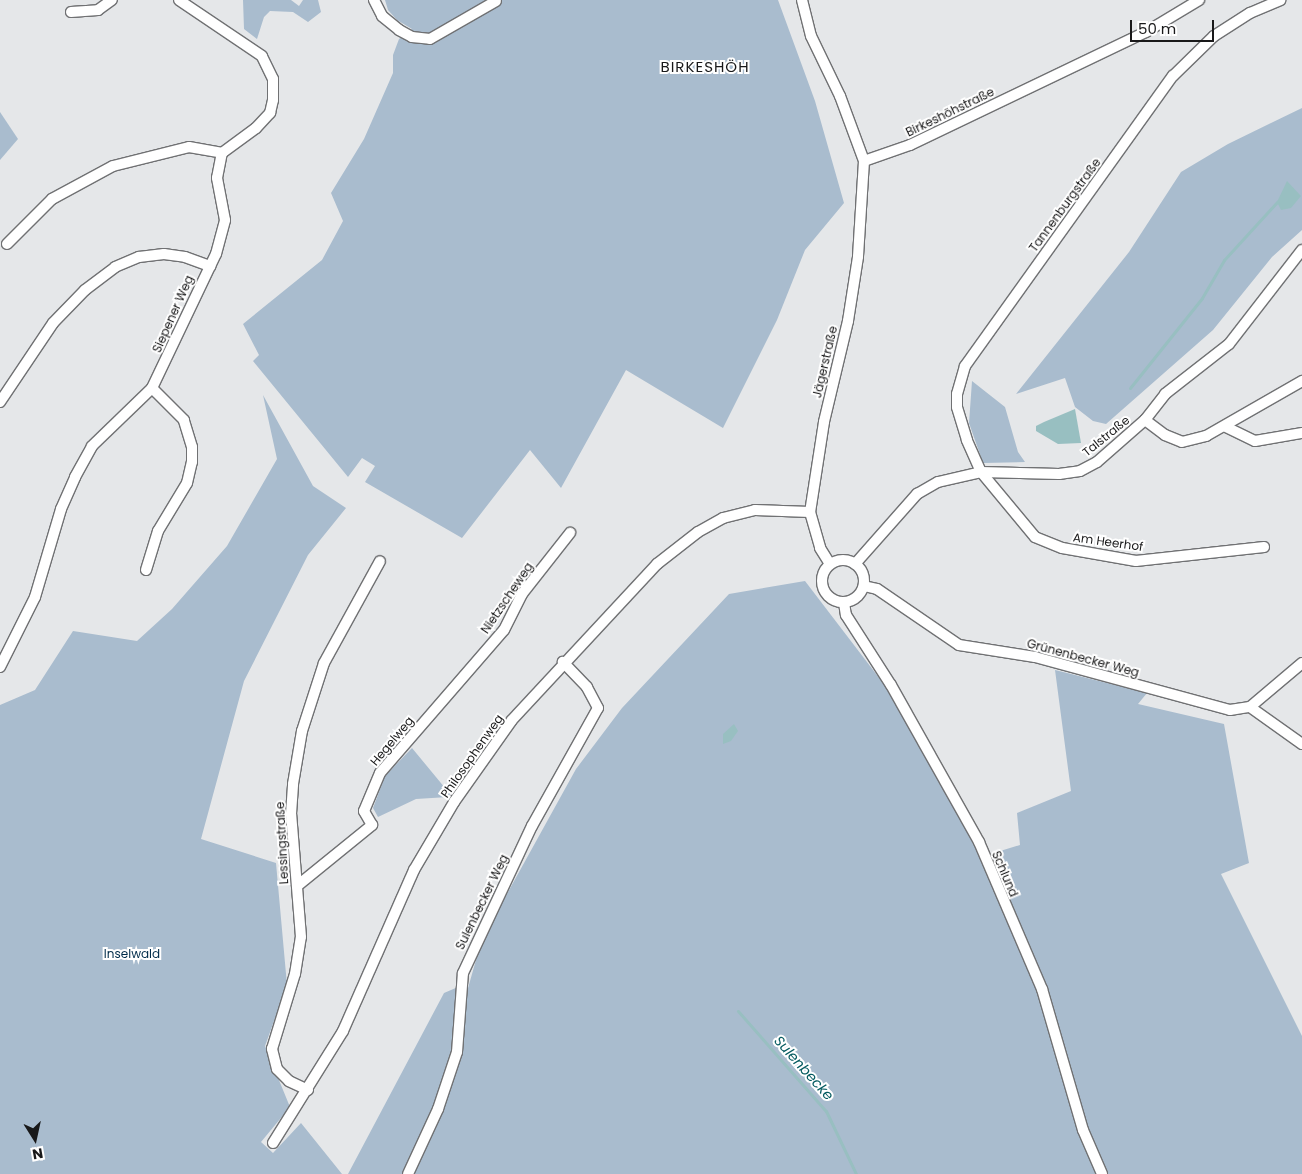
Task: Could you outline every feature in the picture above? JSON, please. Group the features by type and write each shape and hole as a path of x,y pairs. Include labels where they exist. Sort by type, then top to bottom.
{"street":[{"path":"71,12 98,10 112,0"},
{"path":"7,244 52,199 113,166 189,147 222,154 270,113 273,79 262,56 179,0"},
{"path":"374,0 382,16 399,30 412,37 430,39 496,2"},
{"path":"802,0 811,36 840,96 864,161"},
{"name":"Birkeshöhstraße","path":"864,161 910,145 1146,32 1199,0"},
{"name":"Tannenburgstraße","path":"981,472 966,440 957,407 959,380 965,366 1173,76 1214,36 1250,13 1280,0"},
{"name":"Siepener Weg","path":"0,667 35,597 61,510 92,446 152,388 223,237 225,220 217,178 222,154"},
{"name":"Jägerstraße","path":"830,564 820,548 810,512 824,422 852,294 863,208 864,161"},
{"name":"Talstraße","path":"855,564 873,540 917,494 938,482 981,472 1059,474 1080,471 1097,462 1145,420 1166,394 1229,344 1302,250"},
{"path":"0,402 53,324 85,290 115,267 140,257 164,254 185,257 210,266"},
{"path":"1145,420 1165,435 1182,442 1226,427 1260,403 1302,381"},
{"path":"146,570 158,531 187,483 192,462 192,447 184,420 152,388"},
{"path":"1226,427 1256,441 1302,433"},
{"name":"Am Heerhof","path":"981,472 1035,538 1062,548 1136,561 1264,547"},
{"name":"Philosophenweg","path":"273,1143 308,1090 343,1031 414,870 454,802 512,720 563,662 658,564 698,532 724,518 755,510 810,512"},
{"name":"Nietzscheweg","path":"442,699 504,630 522,594 570,532"},
{"path":"838,560 855,564 864,577 864,586 860,594 844,603 834,601 822,587 824,570 838,560"},
{"name":"Lessingstraße","path":"308,1090 288,1081 277,1069 272,1049 295,974 301,937 291,814 292,784 302,731 324,663 380,561"},
{"name":"Grünenbecker Weg","path":"864,586 877,589 959,645 1035,657 1230,710 1250,707"},
{"name":"Schlund","path":"844,603 846,615 891,685 978,842 1042,989 1080,1120 1102,1174"},
{"name":"Sulenbecker Weg","path":"408,1174 438,1109 457,1052 463,973 532,826 598,708 587,687 563,662"},
{"path":"1302,663 1250,707 1302,744"},
{"name":"Hegelweg","path":"297,886 372,826 364,811 380,773 442,699"}],"green space":[{"path":"243,0 291,0 299,6 303,0 318,0 321,12 308,22 293,12 270,11 264,17 257,39 244,29"},
{"path":"385,0 778,0 815,101 844,203 805,250 777,320 723,428 626,370 561,488 530,450 462,538 365,482 375,466 362,458 348,477 253,361 259,355 243,324 322,260 343,221 331,193 364,139 393,73 393,55 399,39 412,29 397,20 388,10"},
{"path":"1302,108 1302,230 1272,257 1213,330 1106,424 1093,421 1075,407 1065,378 1016,394 1129,252 1181,172 1228,144"},
{"path":"0,112 18,139 0,160"},
{"path":"972,381 1005,407 1018,452 1025,462 983,463 969,423"},
{"name":"Inselwald","path":"263,395 313,486 346,508 308,555 244,681 201,839 276,863 287,985 265,1046 290,1107 261,1142 273,1153 301,1123 342,1174 0,1174 0,705 35,690 73,631 137,641 172,609 227,546 277,459"},
{"path":"805,581 883,683 984,856 1020,845 1017,813 1071,791 1055,670 1147,693 1138,704 1224,724 1249,863 1221,874 1302,1036 1302,1174 1106,1174 1096,1155 1076,1092 1053,1006 987,863 1007,921 1038,988 1079,1131 1097,1174 348,1174 444,993 458,987 468,988 482,939 576,769 622,708 729,594"},
{"path":"412,748 450,794 448,797 416,799 378,817 373,808 385,776"}],"shaded area":[{"path":"1287,181 1301,196 1291,208 1281,210 1277,202"},
{"path":"1075,409 1081,443 1058,444 1036,431 1036,426"},
{"path":"734,724 738,731 731,741 723,744 723,734"}],"waterway":[{"path":"1130,388 1202,298 1224,260 1277,202"},
{"name":"Sulenbecke","path":"738,1011 826,1111 856,1174"}],"district":[{"name":"BIRKESHÖH","path":"705,67"}]}
